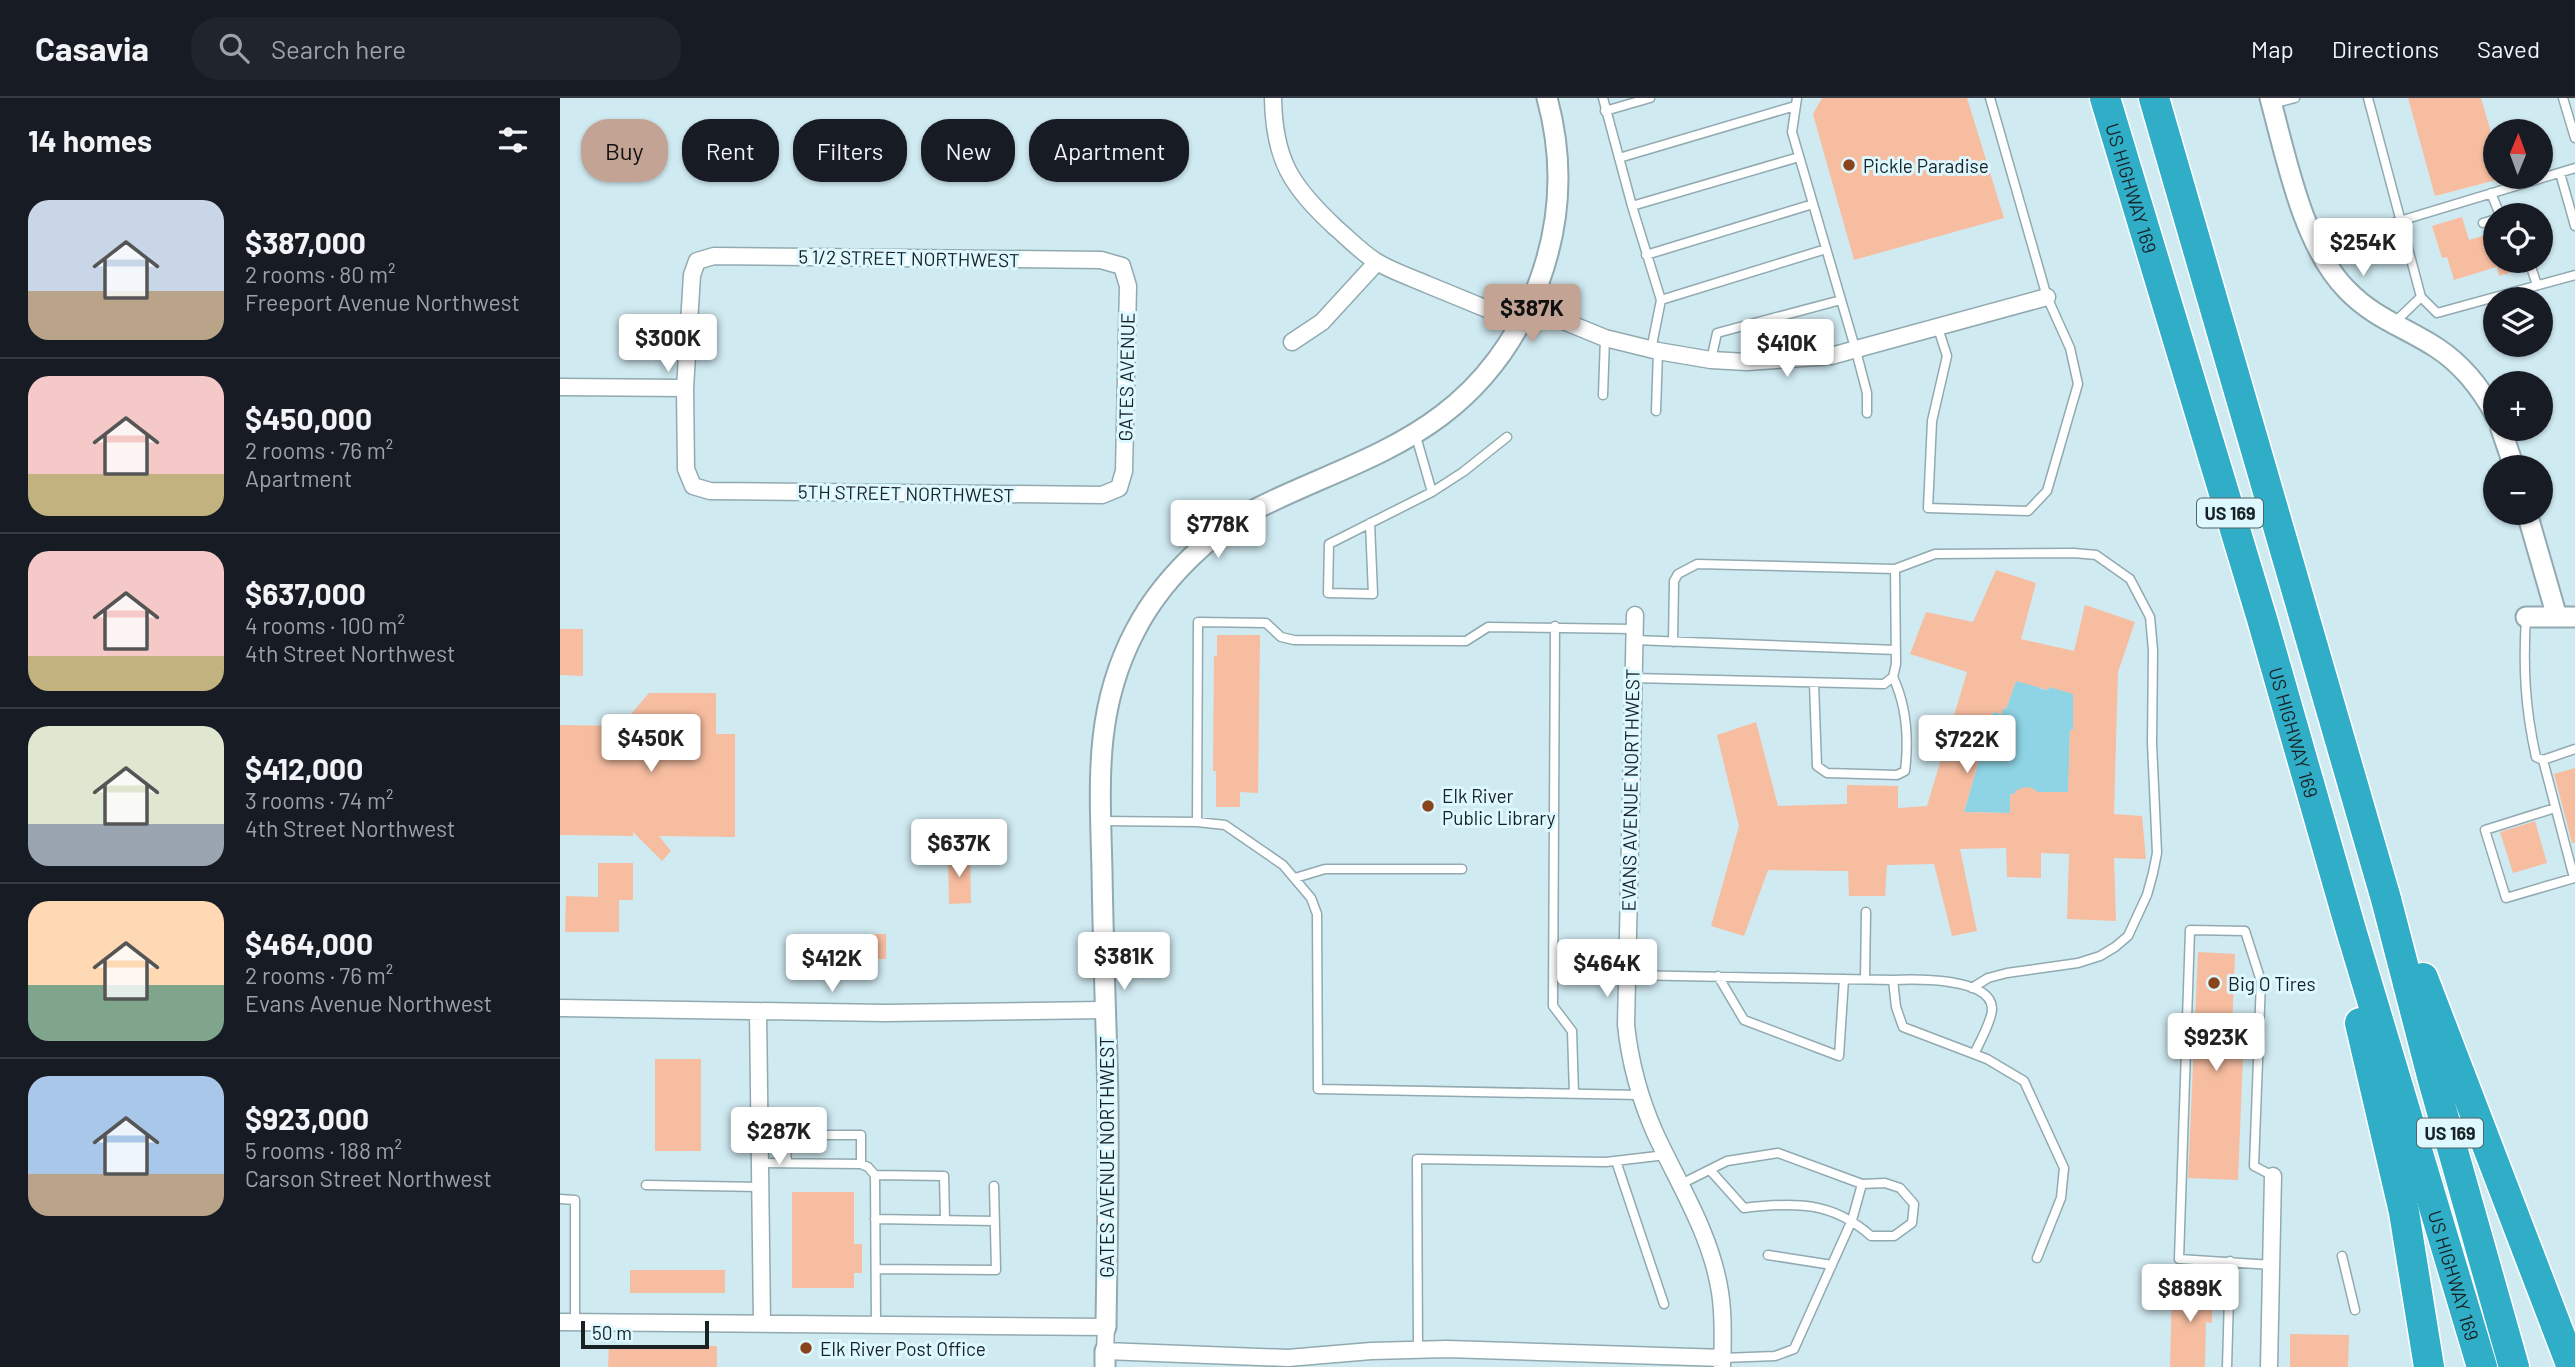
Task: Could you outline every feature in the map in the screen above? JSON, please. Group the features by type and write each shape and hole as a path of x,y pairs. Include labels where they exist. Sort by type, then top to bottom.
{"highway":[{"name":"US HIGHWAY 169","path":"2105,98 2262,619 2351,930 2482,1367"},
{"name":"US HIGHWAY 169","path":"2154,98 2386,899 2433,1080 2514,1367"},
{"path":"2386,899 2424,979 2572,1367"},
{"path":"2351,930 2349,972 2404,1212 2427,1363"}],"street":[{"path":"1273,98 1274,127 1287,172 1318,211 1377,262 1525,315 1605,338 1711,360 1793,360 1856,351 2047,297"},
{"name":"GATES AVENUE NORTHWEST","path":"1106,1327 1107,1059 1100,758 1108,702 1124,654 1147,608 1163,586 1226,525 1320,478 1388,449 1442,415 1489,371 1508,346 1525,315 1549,256 1557,209 1558,152 1547,98"},
{"path":"2271,101 2305,217 2329,270 2346,290 2367,308 2456,362 2483,396"},
{"name":"5 1/2 STREET NORTHWEST","path":"685,387 692,275 697,261 714,256 1101,260 1122,266"},
{"path":"1292,342 1322,323 1377,262"},
{"name":"GATES AVENUE","path":"1119,488 1124,471 1128,299 1128,286 1122,266"},
{"path":"560,387 685,387"},
{"name":"5TH STREET NORTHWEST","path":"685,387 686,469 693,486 710,491 1102,495 1119,488"},
{"path":"2526,617 2566,617 2532,525"},
{"name":"EVANS AVENUE NORTHWEST","path":"1634,628 1627,1039 1635,1080 1666,1155 1696,1214 1714,1266 1721,1293 1723,1362"},
{"path":"560,1008 758,1012 1104,1010"},
{"path":"758,1012 762,1323"},
{"path":"2269,1367 2273,1176"},
{"path":"568,1322 1106,1327 1105,1359 1288,1358 1418,1350 1723,1362"}],"lane":[{"path":"1602,98 1661,300 1654,350 1656,411"},
{"path":"1605,111 1650,98"},
{"path":"1938,328 1947,356 1932,421 1928,508 2028,511 2047,491 2078,384 2070,348 2047,297 1990,98"},
{"path":"2271,101 2295,98"},
{"path":"2368,98 2421,297 2437,313 2575,275"},
{"path":"2563,98 2575,138"},
{"path":"1619,158 1796,102 1792,132 1856,351 1867,393 1867,413"},
{"path":"1632,206 1799,157"},
{"path":"2317,246 2575,168"},
{"path":"2560,173 2575,226"},
{"path":"2491,193 2495,203"},
{"path":"1646,255 1813,204"},
{"path":"1661,300 1826,249"},
{"path":"2533,273 2537,285"},
{"path":"2392,325 2421,297"},
{"path":"1711,360 1717,333 1841,300"},
{"path":"1603,395 1605,338"},
{"path":"1415,433 1432,492"},
{"path":"1370,523 1373,594 1328,593 1329,544 1370,523 1432,492 1463,472 1507,437"},
{"path":"1673,642 1674,581 1678,574 1697,564 1895,569 1935,554 2074,553 2096,555 2130,579 2150,617 2157,853 2147,895 2128,936 2100,956 2078,963 2007,973 1988,978 1972,988"},
{"path":"1814,683 1817,766 1827,772 1897,775 1905,771 1908,744 1902,697 1893,677 1896,664 1895,569"},
{"path":"2526,617 2523,666 2525,697 2536,757 2543,760 2575,749"},
{"path":"1197,822 1198,622 1266,623 1281,637 1307,640 1466,641 1488,627 1555,626 1634,628 1673,642 1896,650"},
{"path":"1555,626 1553,1006 1572,1031 1574,1094"},
{"path":"1633,678 1884,684 1893,677"},
{"path":"2543,760 2574,878 2506,898 2485,830 2555,808"},
{"path":"1101,821 1225,825 1283,865 1295,878 1311,898 1317,914 1318,1089 1641,1095"},
{"path":"1295,878 1325,869 1462,869"},
{"path":"1865,979 1866,912"},
{"path":"2272,1265 2179,1259 2190,930 2245,931 2261,981 2254,1166 2273,1176"},
{"path":"1626,975 1925,979 1962,984 1981,992 1990,1000 1993,1010 1974,1054"},
{"path":"1718,976 1744,1020 1839,1056 1844,979"},
{"path":"1892,980 1896,1007 1903,1027 1987,1059 2024,1081 2064,1168 2062,1198 2037,1258"},
{"path":"787,1163 785,1135 861,1135 861,1164"},
{"path":"1681,1184 1727,1161 1778,1153 1862,1184 1885,1183 1900,1188 1914,1204 1912,1223 1894,1236 1871,1236 1852,1220 1820,1208 1783,1203 1744,1208 1710,1170"},
{"path":"1418,1350 1417,1159 1616,1161 1666,1155"},
{"path":"1616,1161 1664,1304"},
{"path":"761,1163 861,1164 875,1175 876,1324"},
{"path":"875,1175 944,1176 945,1220"},
{"path":"1723,1362 1775,1356 1794,1349 1852,1220 1862,1184"},
{"path":"646,1185 761,1187"},
{"path":"876,1269 996,1270 994,1186"},
{"path":"560,1199 575,1200 568,1322"},
{"path":"875,1219 995,1221"},
{"path":"1768,1255 1832,1265"},
{"path":"2342,1256 2355,1310"},
{"path":"2227,1367 2230,1261"}],"shaded area":[{"path":"2016,681 2047,690 2049,687 2077,694 2076,730 2070,730 2068,806 2044,792 2041,795 2031,789 2025,789 2010,794 2010,813 1964,812 1993,712 2001,714 2003,708 2006,709"}],"building":[{"path":"1822,98 1967,98 2004,218 1854,260 1813,114"},
{"path":"2408,98 2481,98 2487,119 2483,119 2483,183 2435,196"},
{"path":"2462,217 2469,240 2483,236 2483,271 2454,280 2447,257 2442,258 2432,226"},
{"path":"1996,570 2036,583 2021,639 2074,651 2085,605 2135,622 2118,672 2114,814 2142,816 2146,859 2114,858 2116,921 2067,919 2069,854 2041,853 2041,878 2007,877 2006,848 1960,849 1977,931 1952,936 1934,864 1887,865 1885,896 1849,896 1848,871 1768,870 1744,936 1711,926 1739,826 1717,735 1756,722 1778,806 1847,804 1847,785 1898,786 1898,808 1927,806 1967,672 1910,654 1926,612 1973,622","holes":["2016,681 2048,690 2049,687 2073,694 2068,792 2038,792 2030,787 2022,788 2015,791 2015,794 2010,794 2010,813 1964,812 1993,712 2002,714 2003,708 2006,709"]},
{"path":"560,629 583,629 583,676 560,675"},
{"path":"1217,635 1260,635 1258,793 1240,792 1240,807 1216,807 1216,771 1213,771 1214,656 1217,656"},
{"path":"649,693 716,693 716,734 735,734 735,837 659,836 671,851 662,861 633,832 633,836 560,835 560,725 621,726"},
{"path":"2575,768 2575,843 2572,843 2554,774"},
{"path":"2535,821 2547,863 2513,873 2500,832"},
{"path":"948,855 970,855 971,903 949,904"},
{"path":"598,863 633,863 633,900 619,900 619,932 565,932 566,896 598,897"},
{"path":"838,934 886,934 886,959 838,959"},
{"path":"2198,952 2235,954 2232,1031 2244,1032 2238,1180 2188,1178"},
{"path":"655,1059 701,1059 701,1151 655,1151"},
{"path":"792,1192 854,1192 854,1244 862,1244 862,1273 854,1273 854,1288 792,1288"},
{"path":"630,1270 725,1270 725,1293 630,1293"},
{"path":"2172,1283 2212,1284 2212,1323 2206,1322 2205,1367 2170,1367"},
{"path":"2290,1334 2349,1335 2348,1367 2290,1367"},
{"path":"609,1345 717,1346 717,1367 608,1367"}],"place":[{"name":"Pickle Paradise","path":"1849,165"},
{"name":"Elk River Public Library","path":"1428,806"},
{"name":"Big O Tires","path":"2214,983"},
{"name":"Elk River Post Office","path":"806,1348"}]}
